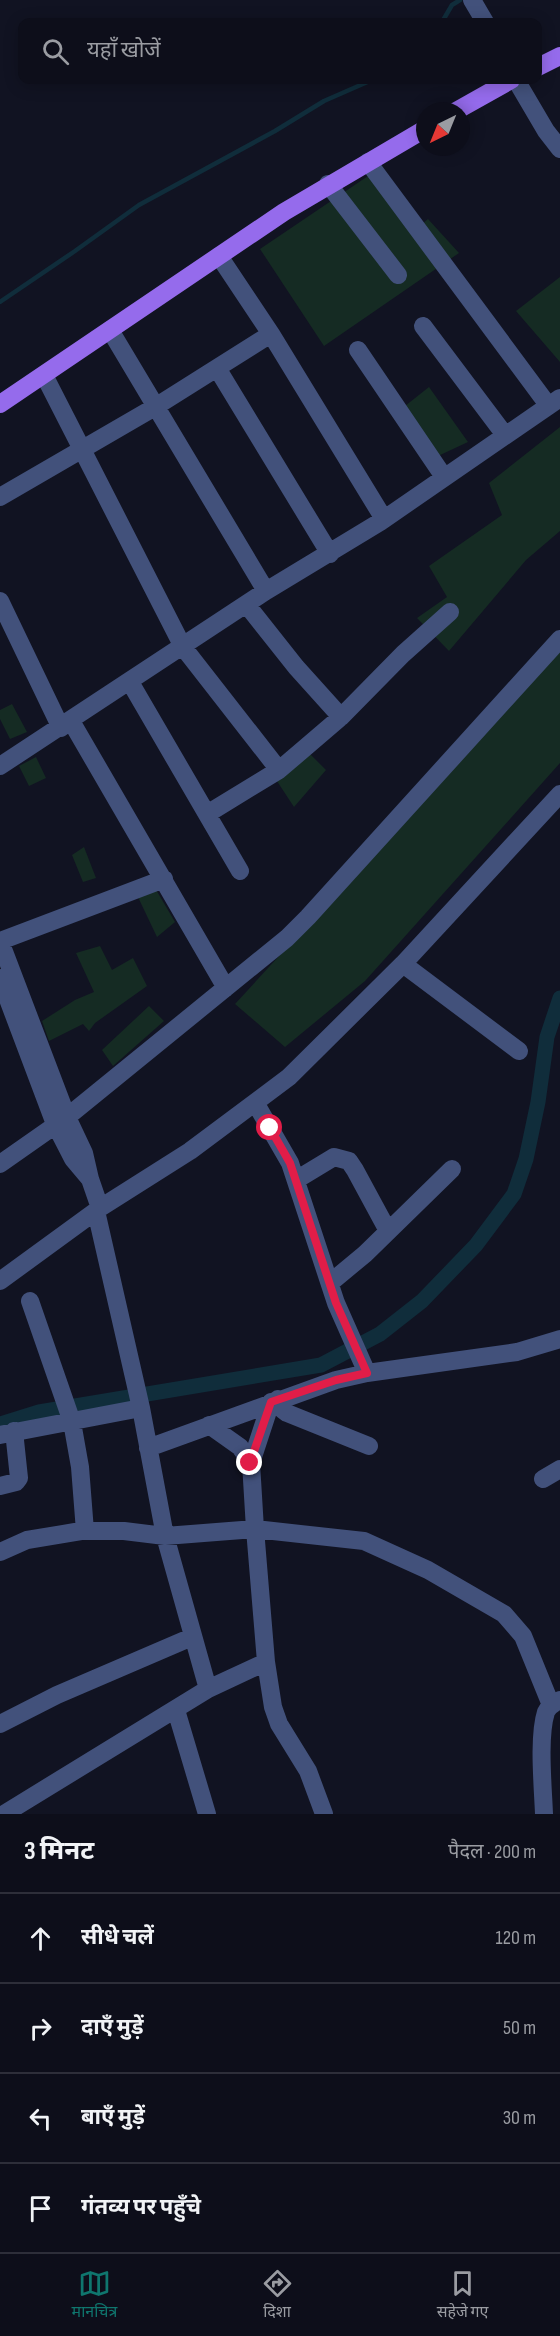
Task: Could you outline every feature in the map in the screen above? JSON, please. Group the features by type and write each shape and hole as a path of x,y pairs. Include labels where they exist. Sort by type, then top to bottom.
{"main road":[{"path":"542,65 560,56"},
{"path":"470,103 504,84"},
{"path":"0,404 328,184 416,134"}],"street":[{"path":"472,0 483,18"},
{"path":"518,84 546,131 560,149"},
{"path":"0,766 266,591 384,519 554,402 368,162"},
{"path":"328,184 398,275"},
{"path":"219,256 271,334 384,519"},
{"path":"423,326 506,435"},
{"path":"110,330 266,591"},
{"path":"0,497 155,407 271,334"},
{"path":"358,350 444,477"},
{"path":"217,368 330,554"},
{"path":"44,375 183,647 279,770"},
{"path":"0,601 66,724 164,879 226,988"},
{"path":"246,604 296,667 341,717"},
{"path":"207,814 279,770 341,717 403,654 450,612"},
{"path":"0,1164 61,1120 287,938 560,639"},
{"path":"130,682 240,870"},
{"path":"0,1281 98,1210 165,1168 256,1104 312,1055 403,964 560,794"},
{"path":"164,879 0,941 73,1159 90,1179 141,1408 165,1536 208,1689"},
{"path":"403,964 519,1051"},
{"path":"0,978 61,1120"},
{"path":"256,1104 290,1163 330,1283 360,1357"},
{"path":"296,1180 334,1157 349,1161 388,1231"},
{"path":"330,1283 452,1169"},
{"path":"30,1300 72,1422 80,1467 85,1531"},
{"path":"148,1448 336,1380 360,1357 517,1352 560,1339"},
{"path":"275,1401 287,1413 369,1446"},
{"path":"275,1401 250,1463 266,1662 273,1707 279,1724 308,1771 324,1814"},
{"path":"0,1486 16,1482 19,1478 7,1433 141,1408"},
{"path":"208,1425 240,1447 250,1463"},
{"path":"543,1479 560,1469"},
{"path":"0,1552 27,1540 85,1531 124,1531 165,1536 255,1529 364,1541 428,1570 504,1614 523,1636 555,1702 545,1720 542,1757 543,1814"},
{"path":"0,1724 57,1695 192,1637"},
{"path":"4,1814 208,1689 266,1662"},
{"path":"176,1710 207,1814"}],"green space":[{"path":"371,174 415,230 428,219 459,253 324,346 260,249"},
{"path":"560,277 560,362 516,311"},
{"path":"429,387 468,442 438,456 405,406"},
{"path":"560,427 560,531 526,560 449,651 417,618 447,597 429,566 502,515 489,483"},
{"path":"560,651 560,763 365,981 285,1047 235,1004"},
{"path":"12,704 27,732 10,739 0,719 0,710"},
{"path":"301,745 326,770 294,807 271,772"},
{"path":"36,757 46,778 29,786 19,766"},
{"path":"84,847 96,878 83,882 72,855"},
{"path":"155,888 175,922 157,937 137,895"},
{"path":"100,946 112,970 133,958 147,986 95,1023 89,1031 83,1024 49,1041 42,1021 75,1000 94,992 76,953"},
{"path":"149,1006 164,1021 113,1066 102,1050"}],"waterway":[{"path":"444,18 452,5 460,0"},
{"path":"0,302 139,205 275,131 324,101 363,84"},
{"path":"0,1424 39,1412 321,1365 380,1334 422,1301 476,1245 514,1194 526,1159 538,1102 547,1037 560,998"}],"route":[{"path":"250,1463 271,1402 336,1380 367,1373 336,1303 290,1163 270,1128"}]}
